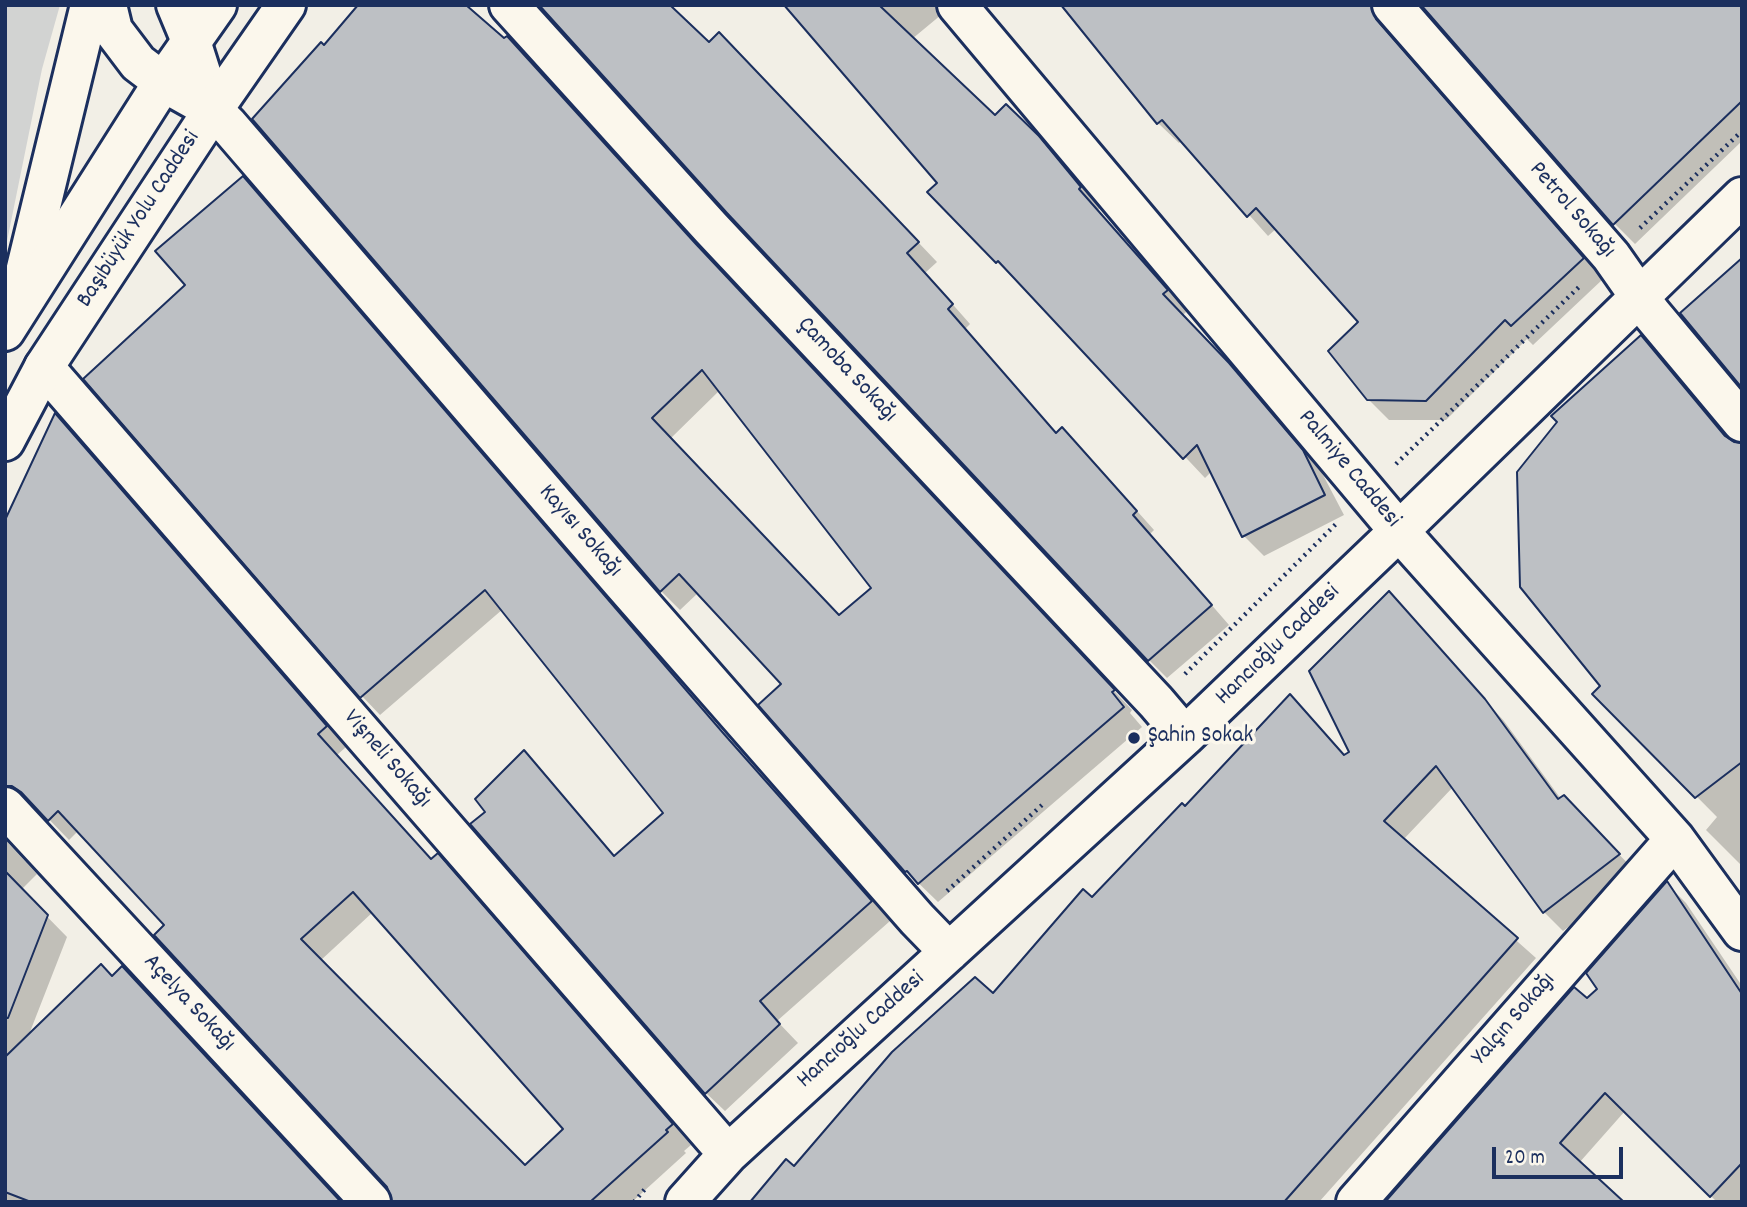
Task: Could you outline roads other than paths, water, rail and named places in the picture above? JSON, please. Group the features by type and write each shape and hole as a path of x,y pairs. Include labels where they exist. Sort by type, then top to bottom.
{"street":[{"path":"10,322 90,5"},
{"path":"107,5 113,30 138,63 163,82 213,110"},
{"path":"176,5 191,41 213,110"},
{"path":"10,322 163,82 217,5"},
{"name":"Başıbüyük Yolu Caddesi","path":"5,442 44,367 213,110 286,5"},
{"name":"Çamoba Sokağı","path":"509,5 711,228 1185,736"},
{"name":"Palmiye Caddesi","path":"957,5 1399,531 1675,839 1742,931"},
{"name":"Petrol Sokağı","path":"1392,5 1611,256 1639,295 1742,422"},
{"name":"Kayısı Sokağı","path":"213,110 917,919 949,951"},
{"name":"Hancıoğlu Caddesi","path":"685,1202 728,1154 1185,736 1742,197"},
{"name":"Vişneli Sokağı","path":"44,367 728,1154"},
{"name":"Açelya Sokağı","path":"5,807 371,1202"},
{"name":"Yalçın Sokağı","path":"1356,1202 1675,839"}],"place":[{"name":"Şahin Sokak","path":"1134,738"}]}
